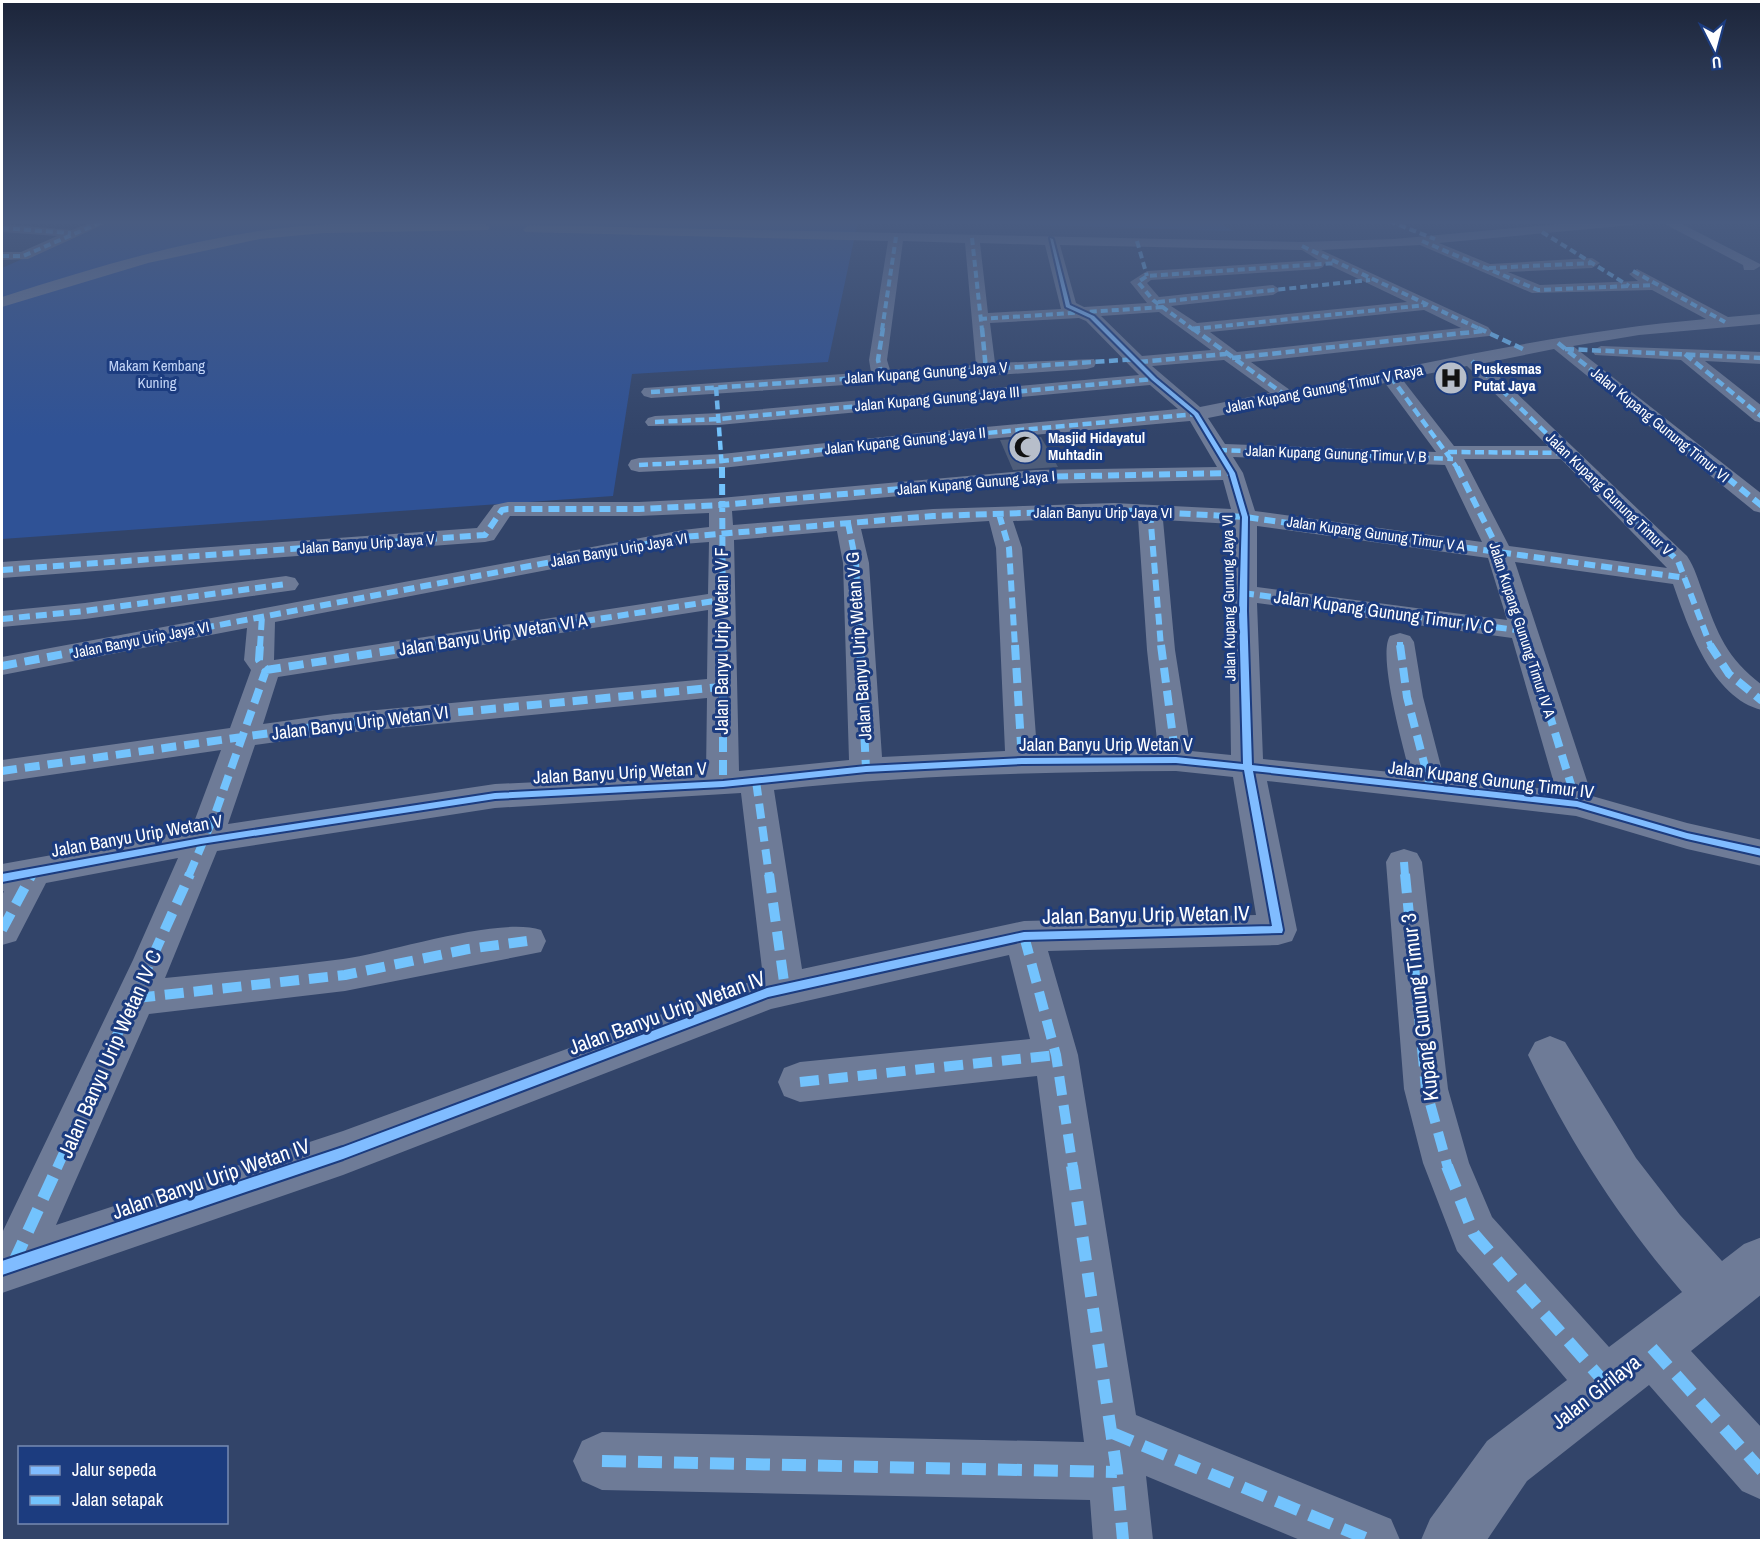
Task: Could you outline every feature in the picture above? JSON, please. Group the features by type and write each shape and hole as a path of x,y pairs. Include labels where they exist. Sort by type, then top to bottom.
{"street":[{"path":"2,302 32,293"},
{"path":"882,376 878,360 888,293"},
{"path":"977,293 986,370"},
{"name":"Jalan Kupang Gunung Jaya VI","path":"1065,293 1068,306 1084,312 1138,361 1154,379 1196,414 1232,473 1245,517 1247,765"},
{"path":"1148,293 1229,356 1285,395"},
{"path":"980,319 1084,312 1258,293"},
{"path":"1400,293 1526,350"},
{"path":"1671,293 1761,339"},
{"path":"1193,329 1426,305"},
{"name":"Jalan Kupang Gunung Timur V Raya","path":"1196,414 1285,395 1526,350 1562,346 1639,330 1761,319"},
{"name":"Jalan Kupang Gunung Jaya V","path":"651,392 1229,356 1482,332"},
{"path":"1562,346 1761,358"},
{"name":"Jalan Kupang Gunung Timur VI","path":"1562,346 1761,506"},
{"path":"1684,354 1761,417"},
{"name":"Jalan Kupang Gunung Timur V","path":"1472,361 1678,561 1706,639 1729,674 1761,701"},
{"name":"Jalan Kupang Gunung Timur IV A","path":"1390,376 1451,455 1499,550 1577,804"},
{"name":"Jalan Kupang Gunung Jaya III","path":"655,422 719,419 1154,379"},
{"name":"Jalan Banyu Urip Wetan V F","path":"716,387 722,461 720,505 723,534 721,687 739,782 785,989"},
{"name":"Jalan Kupang Gunung Jaya II","path":"639,465 722,461 921,439 1196,414"},
{"name":"Jalan Kupang Gunung Timur V B","path":"1218,450 1451,455 1567,453"},
{"name":"Jalan Kupang Gunung Jaya I","path":"720,505 1035,477 1232,473"},
{"name":"Jalan Banyu Urip Jaya V","path":"2,570 485,535 502,510 508,509 639,509 720,505"},
{"name":"Jalan Banyu Urip Jaya VI","path":"2,666 683,537 848,523 999,514 1114,510 1245,517"},
{"path":"1150,512 1161,650 1176,760"},
{"path":"999,514 1009,548 1022,761"},
{"name":"Jalan Kupang Gunung Timur V A","path":"1245,517 1499,550 1686,578"},
{"name":"Jalan Banyu Urip Wetan V G","path":"848,523 856,563 866,769"},
{"name":"Jalan Banyu Urip Jaya VI","path":"2,619 85,611 286,584"},
{"name":"Jalan Kupang Gunung Timur IV C","path":"1244,593 1524,631"},
{"name":"Jalan Banyu Urip Wetan VI A","path":"266,670 721,600"},
{"path":"262,616 259,660 266,670"},
{"path":"1400,642 1402,672 1414,730 1430,786"},
{"name":"Jalan Banyu Urip Wetan IV C","path":"7,1266 136,998 201,841 215,814 266,670"},
{"name":"Jalan Banyu Urip Wetan VI","path":"2,771 334,724 721,687"},
{"name":"Jalan Banyu Urip Wetan V","path":"18,875 201,841 495,796 739,782 866,769 1022,761 1176,760 1247,765"},
{"name":"Jalan Kupang Gunung Timur IV","path":"1247,765 1353,780 1430,786 1577,804 1687,836 1761,853"},
{"name":"Jalan Banyu Urip Wetan IV","path":"7,1266 343,1153 785,989 1024,936 1278,930 1247,765"},
{"name":"Kupang Gunung Timur 3","path":"1404,862 1426,1089 1446,1163 1474,1234 1606,1384"},
{"path":"2,930 18,875"},
{"path":"1024,936 1056,1055 1113,1452 1123,1540"},
{"path":"136,998 345,975 468,949 527,941"},
{"path":"800,1082 1056,1055"},
{"path":"1550,1055 1618,1174 1662,1232 1719,1296"},
{"name":"Jalan Girilaya","path":"1451,1540 1507,1461 1761,1262"},
{"path":"1652,1348 1761,1471"},
{"path":"602,1461 1113,1452 1370,1540"}],"green space":[{"name":"Makam Kembang Kuning","path":"2,293 843,293 828,362 632,374 613,496 2,539"}],"building":[{"name":"Masjid Hidayatul Muhtadin","path":"1041,437 1058,467 1013,470 1000,440"}],"marked path":[{"path":"882,376 878,360 888,293"},
{"path":"978,293 986,370"},
{"path":"1147,293 1153,300 1285,395"},
{"path":"1158,302 1245,293"},
{"path":"1403,293 1523,349"},
{"path":"1669,293 1725,322"},
{"path":"1193,329 1426,305"},
{"path":"980,319 1163,307"},
{"path":"1232,358 1482,331"},
{"path":"1558,343 1762,506"},
{"path":"1565,349 1762,358"},
{"path":"1139,362 1226,354"},
{"path":"1685,354 1762,417"},
{"path":"651,392 1137,359"},
{"path":"1472,361 1678,561 1706,639 1729,674 1762,701"},
{"path":"1390,376 1453,459 1499,551 1577,804"},
{"path":"655,422 719,419 1154,379"},
{"path":"716,387 722,461 720,505 723,534 723,784"},
{"path":"639,465 722,461 921,439 1196,414"},
{"path":"1218,450 1453,459"},
{"path":"1448,452 1567,453"},
{"path":"2,570 485,535 502,510 508,509 639,509 720,505 1035,477 1232,473"},
{"path":"2,666 683,537 933,516 1114,510 1245,517 1686,578"},
{"path":"1150,512 1161,650 1176,760"},
{"path":"999,514 1009,548 1022,761"},
{"path":"848,523 856,563 866,769"},
{"path":"2,619 85,611 286,584"},
{"path":"1243,593 1524,631"},
{"path":"266,670 721,600"},
{"path":"13,1264 153,960 215,814 266,670 259,660 262,616"},
{"path":"1400,642 1407,697 1430,786"},
{"path":"2,771 334,724 721,687"},
{"path":"756,781 785,989"},
{"path":"1404,862 1426,1089 1446,1163 1474,1234 1606,1384"},
{"path":"2,930 34,871"},
{"path":"1024,936 1056,1055 1117,1472 1123,1540"},
{"path":"136,998 345,975 468,949 527,941"},
{"path":"800,1082 1056,1055"},
{"path":"1652,1348 1762,1471"},
{"path":"1110,1432 1370,1540"},
{"path":"602,1461 1117,1472"}],"cycle path":[{"path":"2,1268 343,1153 767,993 1024,936 1278,930 1247,765 1243,611 1245,517 1232,473 1196,414 1154,379 1092,317 1068,306 1065,293"},
{"path":"2,878 201,841 495,796 723,784 866,769 1022,761 1176,760 1577,804 1687,836 1762,853"}],"place":[{"name":"Puskesmas Putat Jaya","path":"1451,378"},
{"name":"Masjid Hidayatul Muhtadin","path":"1025,447"}]}
